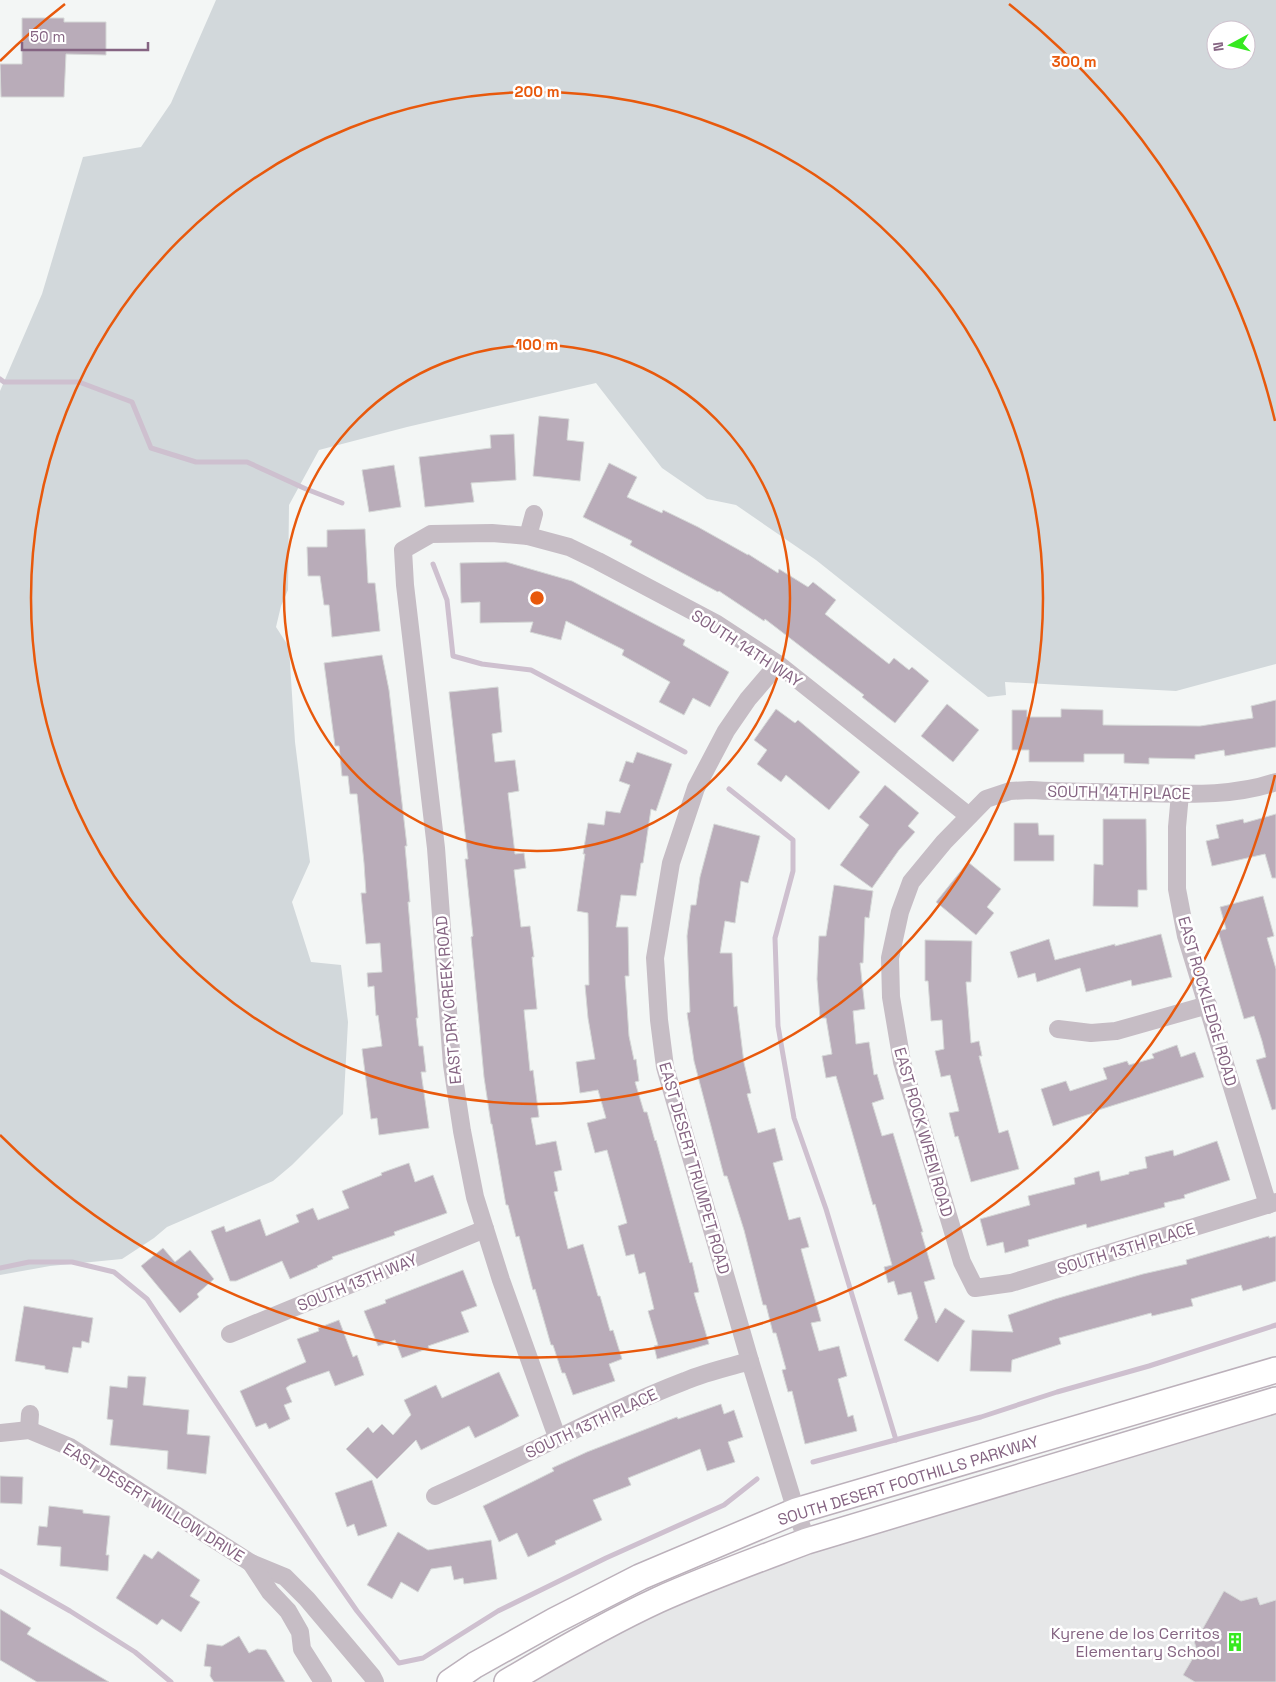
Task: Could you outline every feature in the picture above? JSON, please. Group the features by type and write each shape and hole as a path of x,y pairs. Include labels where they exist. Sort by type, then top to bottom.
{"street":[{"path":"528,536 534,514"},
{"name":"SOUTH 14TH WAY","path":"402,550 431,534 492,533 528,536 569,547 717,624 778,664 969,816"},
{"name":"EAST DRY CREEK ROAD","path":"402,550 436,848 452,1065 462,1131 475,1197 557,1437"},
{"name":"EAST DESERT TRUMPET ROAD","path":"778,664 748,699 726,731 696,788 671,863 655,958 659,1020 665,1067 750,1360 796,1512 807,1541"},
{"name":"SOUTH 14TH PLACE","path":"969,816 986,799 1010,791 1222,793 1258,788 1276,782"},
{"name":"EAST ROCKLEDGE ROAD","path":"1180,794 1176,827 1176,889 1186,936 1272,1204"},
{"name":"EAST ROCK WREN ROAD","path":"969,816 944,842 911,882 900,912 890,958 891,998 902,1062 962,1262 976,1288"},
{"path":"1058,1029 1091,1033 1116,1031 1208,1005"},
{"name":"SOUTH 13TH PLACE","path":"976,1288 1011,1283 1272,1204"},
{"name":"SOUTH 13TH WAY","path":"230,1334 485,1229"},
{"name":"SOUTH 13TH PLACE","path":"435,1496 479,1477 608,1413 686,1380 750,1360"},
{"name":"SOUTH DESERT FOOTHILLS PARKWAY","path":"450,1682 476,1665 554,1621 640,1577 796,1512 1276,1370"},
{"name":"SOUTH DESERT FOOTHILLS PARKWAY","path":"506,1682 570,1645 656,1601 739,1566 807,1541 1276,1400"},
{"path":"1163,1403 1171,1432"},
{"name":"EAST DESERT WILLOW DRIVE","path":"0,1433 29,1422 251,1563 285,1577 307,1599 375,1682"},
{"name":"EAST DESERT WILLOW DRIVE","path":"251,1563 270,1592 288,1611 300,1632 302,1650 323,1682"}],"shaded area":[{"path":"216,0 1276,0 1276,664 1176,691 1005,682 1006,695 988,697 816,560 736,505 707,499 662,468 596,383 407,427 319,450 289,505 288,590 281,606 276,627 289,647 295,742 310,862 292,902 311,962 341,965 348,1022 343,1114 292,1165 273,1181 167,1227 122,1259 50,1266 0,1275 0,391 42,294 83,157 141,147 171,103"},
{"path":"1276,1408 1276,1682 530,1682 666,1610 737,1578 829,1542"}],"building":[{"path":"22,18 64,18 64,22 106,22 106,55 66,54 64,97 1,97 0,64 22,64"},
{"path":"539,416 569,419 567,440 584,442 580,481 533,476"},
{"path":"514,434 516,480 471,483 474,502 425,507 419,457 491,448 490,435"},
{"path":"609,463 637,477 627,497 662,513 663,510 698,527 748,554 778,573 779,569 808,587 813,582 836,600 825,614 889,664 894,658 909,670 912,667 929,681 895,723 862,697 864,695 765,619 764,621 719,591 630,545 632,541 583,517"},
{"path":"394,465 401,507 369,512 362,470"},
{"path":"365,529 368,583 375,583 380,631 332,637 329,605 324,605 320,576 308,576 307,547 327,547 327,530"},
{"path":"506,562 572,581 685,640 683,645 729,672 710,707 693,698 684,715 659,702 670,682 622,655 624,650 566,621 561,640 530,632 533,622 480,623 480,602 461,603 460,563"},
{"path":"382,655 389,690 407,846 405,846 410,902 408,902 418,1018 416,1018 419,1046 423,1046 426,1072 421,1072 429,1128 379,1135 377,1118 371,1119 362,1049 382,1046 378,1015 376,1016 374,986 368,987 367,973 382,972 380,943 366,944 361,893 366,893 357,794 350,794 348,776 342,776 339,746 335,746 324,663"},
{"path":"498,687 502,732 492,734 495,762 515,760 519,791 508,793 515,854 524,853 526,868 514,870 521,927 530,926 534,957 532,957 537,1009 524,1010 530,1071 533,1070 539,1117 531,1118 536,1145 556,1141 562,1170 554,1172 558,1191 554,1192 568,1249 583,1244 598,1296 600,1296 610,1331 613,1330 622,1359 609,1364 615,1381 573,1395 565,1373 562,1373 553,1345 551,1345 535,1289 533,1290 519,1236 516,1237 508,1205 506,1205 484,1077 465,859 468,859 449,692"},
{"path":"1276,700 1276,747 1225,756 1224,750 1195,755 1195,759 1149,758 1149,764 1124,763 1124,754 1084,754 1084,762 1029,762 1029,750 1012,750 1012,710 1027,710 1027,717 1061,717 1061,709 1103,710 1103,725 1200,726 1253,718 1251,706"},
{"path":"947,704 979,730 953,762 921,736"},
{"path":"776,709 795,723 798,720 860,772 829,810 786,775 781,782 757,764 767,750 754,740"},
{"path":"637,752 672,764 656,811 651,809 636,896 621,895 616,927 628,927 629,976 625,976 629,1036 634,1060 636,1059 639,1081 635,1082 644,1112 647,1112 656,1140 690,1263 692,1262 699,1292 694,1293 709,1344 657,1359 654,1346 658,1345 648,1311 654,1309 645,1272 639,1274 634,1254 626,1256 618,1226 627,1223 607,1150 595,1153 587,1123 606,1118 598,1090 580,1093 576,1062 595,1059 585,985 589,985 588,913 577,911 588,823 604,825 606,811 620,813 630,785 619,781 626,761 633,763"},
{"path":"885,785 919,813 908,826 915,832 899,850 872,888 840,865 869,825 859,817"},
{"path":"1276,814 1276,878 1272,878 1265,854 1212,866 1206,841 1219,838 1216,825 1243,819 1244,823"},
{"path":"1103,819 1146,819 1147,890 1138,890 1138,907 1093,906 1094,864 1103,865"},
{"path":"1014,823 1038,823 1039,835 1054,835 1054,861 1014,861"},
{"path":"714,824 760,836 748,883 741,881 735,923 725,921 720,953 732,953 734,1007 737,1006 744,1063 751,1093 747,1094 758,1133 775,1128 783,1160 773,1163 789,1220 800,1217 809,1247 801,1249 821,1321 811,1323 819,1351 839,1346 847,1376 838,1379 848,1417 853,1415 857,1431 805,1444 792,1391 788,1392 782,1370 786,1369 776,1333 773,1333 766,1305 763,1305 744,1230 727,1176 724,1176 694,1061 687,1013 690,1012 687,936 691,905 696,905 700,877"},
{"path":"968,862 1001,889 987,907 994,913 976,935 936,902"},
{"path":"834,885 873,891 869,918 865,917 863,963 860,963 865,1009 853,1011 856,1044 869,1042 874,1075 877,1074 884,1099 872,1103 882,1136 893,1133 923,1232 921,1232 935,1279 924,1282 936,1323 945,1308 965,1321 938,1362 904,1340 918,1318 911,1292 898,1295 894,1281 888,1283 884,1267 892,1265 875,1204 873,1205 836,1076 826,1078 822,1056 832,1054 826,1018 820,1018 817,979 819,936 826,936"},
{"path":"1263,896 1274,936 1267,938 1276,969 1276,1109 1272,1110 1256,1060 1266,1057 1262,1041 1254,1016 1244,1019 1218,931 1226,929 1220,907"},
{"path":"1161,934 1172,977 1132,986 1131,980 1086,992 1080,968 1037,982 1035,973 1018,978 1010,952 1049,939 1055,960"},
{"path":"925,940 972,941 971,982 966,982 971,1043 979,1041 982,1056 979,1056 999,1133 1008,1130 1019,1169 971,1182 958,1136 955,1137 949,1113 959,1111 950,1075 941,1077 935,1051 944,1049 942,1020 931,1021 928,981 925,981"},
{"path":"1177,1045 1181,1057 1195,1052 1204,1077 1053,1126 1041,1089 1066,1081 1070,1091 1107,1079 1103,1068 1127,1061 1129,1065 1154,1058 1152,1054"},
{"path":"1217,1141 1230,1180 1184,1195 1185,1198 1164,1203 1165,1207 1087,1228 1086,1224 1028,1240 1029,1246 1005,1253 1003,1242 987,1246 980,1219 1030,1205 1028,1196 1075,1184 1074,1178 1099,1171 1101,1181 1129,1174 1129,1172 1147,1168 1145,1157 1173,1150 1174,1156"},
{"path":"409,1163 415,1182 433,1175 447,1213 394,1232 395,1235 332,1257 333,1259 318,1267 290,1279 282,1261 236,1281 230,1281 211,1231 224,1226 226,1232 260,1219 266,1236 299,1222 296,1215 313,1208 318,1220 349,1208 342,1191 382,1175 381,1173"},
{"path":"1269,1236 1269,1238 1276,1236 1276,1281 1243,1291 1241,1285 1191,1299 1193,1306 1152,1316 1151,1313 1059,1338 1061,1344 1012,1360 1011,1372 970,1371 972,1330 1013,1332 1008,1315 1055,1299 1143,1274 1187,1264 1186,1260"},
{"path":"163,1248 175,1262 190,1250 214,1279 197,1294 199,1297 180,1313 141,1266"},
{"path":"463,1270 477,1306 461,1312 469,1332 428,1346 429,1348 402,1358 395,1340 378,1346 364,1311 386,1303 385,1300"},
{"path":"24,1306 93,1318 89,1343 82,1341 81,1348 73,1347 68,1373 45,1369 45,1366 15,1361"},
{"path":"339,1320 353,1357 357,1355 364,1375 335,1386 329,1371 290,1385 286,1388 292,1402 284,1405 290,1419 269,1429 266,1423 256,1427 240,1391 306,1362 297,1339 319,1331 318,1328"},
{"path":"499,1372 519,1416 502,1425 475,1438 469,1426 421,1450 416,1440 377,1479 346,1449 368,1427 373,1433 382,1424 393,1435 411,1415 404,1400 436,1385 442,1398"},
{"path":"128,1376 146,1377 143,1405 189,1410 187,1434 210,1436 206,1474 167,1469 168,1451 110,1445 113,1420 107,1419 110,1386 127,1388"},
{"path":"721,1404 724,1414 734,1410 743,1437 728,1442 735,1462 707,1471 700,1449 628,1478 631,1485 593,1500 602,1520 555,1541 556,1544 528,1557 517,1533 499,1542 483,1506 554,1471 552,1468 587,1452 677,1417 678,1419"},
{"path":"0,1476 23,1477 22,1504 0,1503"},
{"path":"372,1480 387,1526 358,1536 354,1524 347,1527 335,1493"},
{"path":"49,1506 83,1510 83,1513 110,1516 106,1555 109,1555 108,1571 60,1566 61,1547 37,1545 39,1526 47,1527"},
{"path":"398,1532 428,1550 491,1540 497,1579 464,1584 463,1578 454,1580 451,1566 431,1569 418,1592 401,1582 392,1599 367,1585"},
{"path":"158,1551 200,1580 190,1596 200,1602 181,1632 162,1619 157,1625 116,1598 144,1554 152,1559"},
{"name":"Kyrene de los Cerritos Elementary School","path":"1224,1591 1241,1601 1257,1597 1260,1605 1276,1600 1276,1682 1195,1682 1183,1675 1197,1651 1192,1634 1202,1630"},
{"path":"0,1609 31,1628 27,1634 109,1682 37,1682 0,1660"},
{"path":"239,1636 249,1653 257,1649 266,1650 285,1682 214,1682 210,1676 211,1667 204,1666 207,1644 222,1646"}],"waterway":[{"path":"0,379 4,382 79,382 132,402 151,448 196,462 247,462 342,503"},
{"path":"433,564 447,600 453,656 482,664 531,670 685,752"},
{"path":"729,789 793,840 793,871 775,938 778,1026 794,1118 826,1209 896,1440"},
{"path":"0,1268 29,1262 72,1262 114,1272 147,1299 320,1558 357,1611 399,1663 423,1658 498,1611 606,1558 724,1505 757,1479"},
{"path":"813,1462 981,1417 1276,1325"},
{"path":"0,1571 70,1611 135,1652 171,1682"}],"place":[{"name":"Kyrene de los Cerritos Elementary School","path":"1235,1642"}]}
